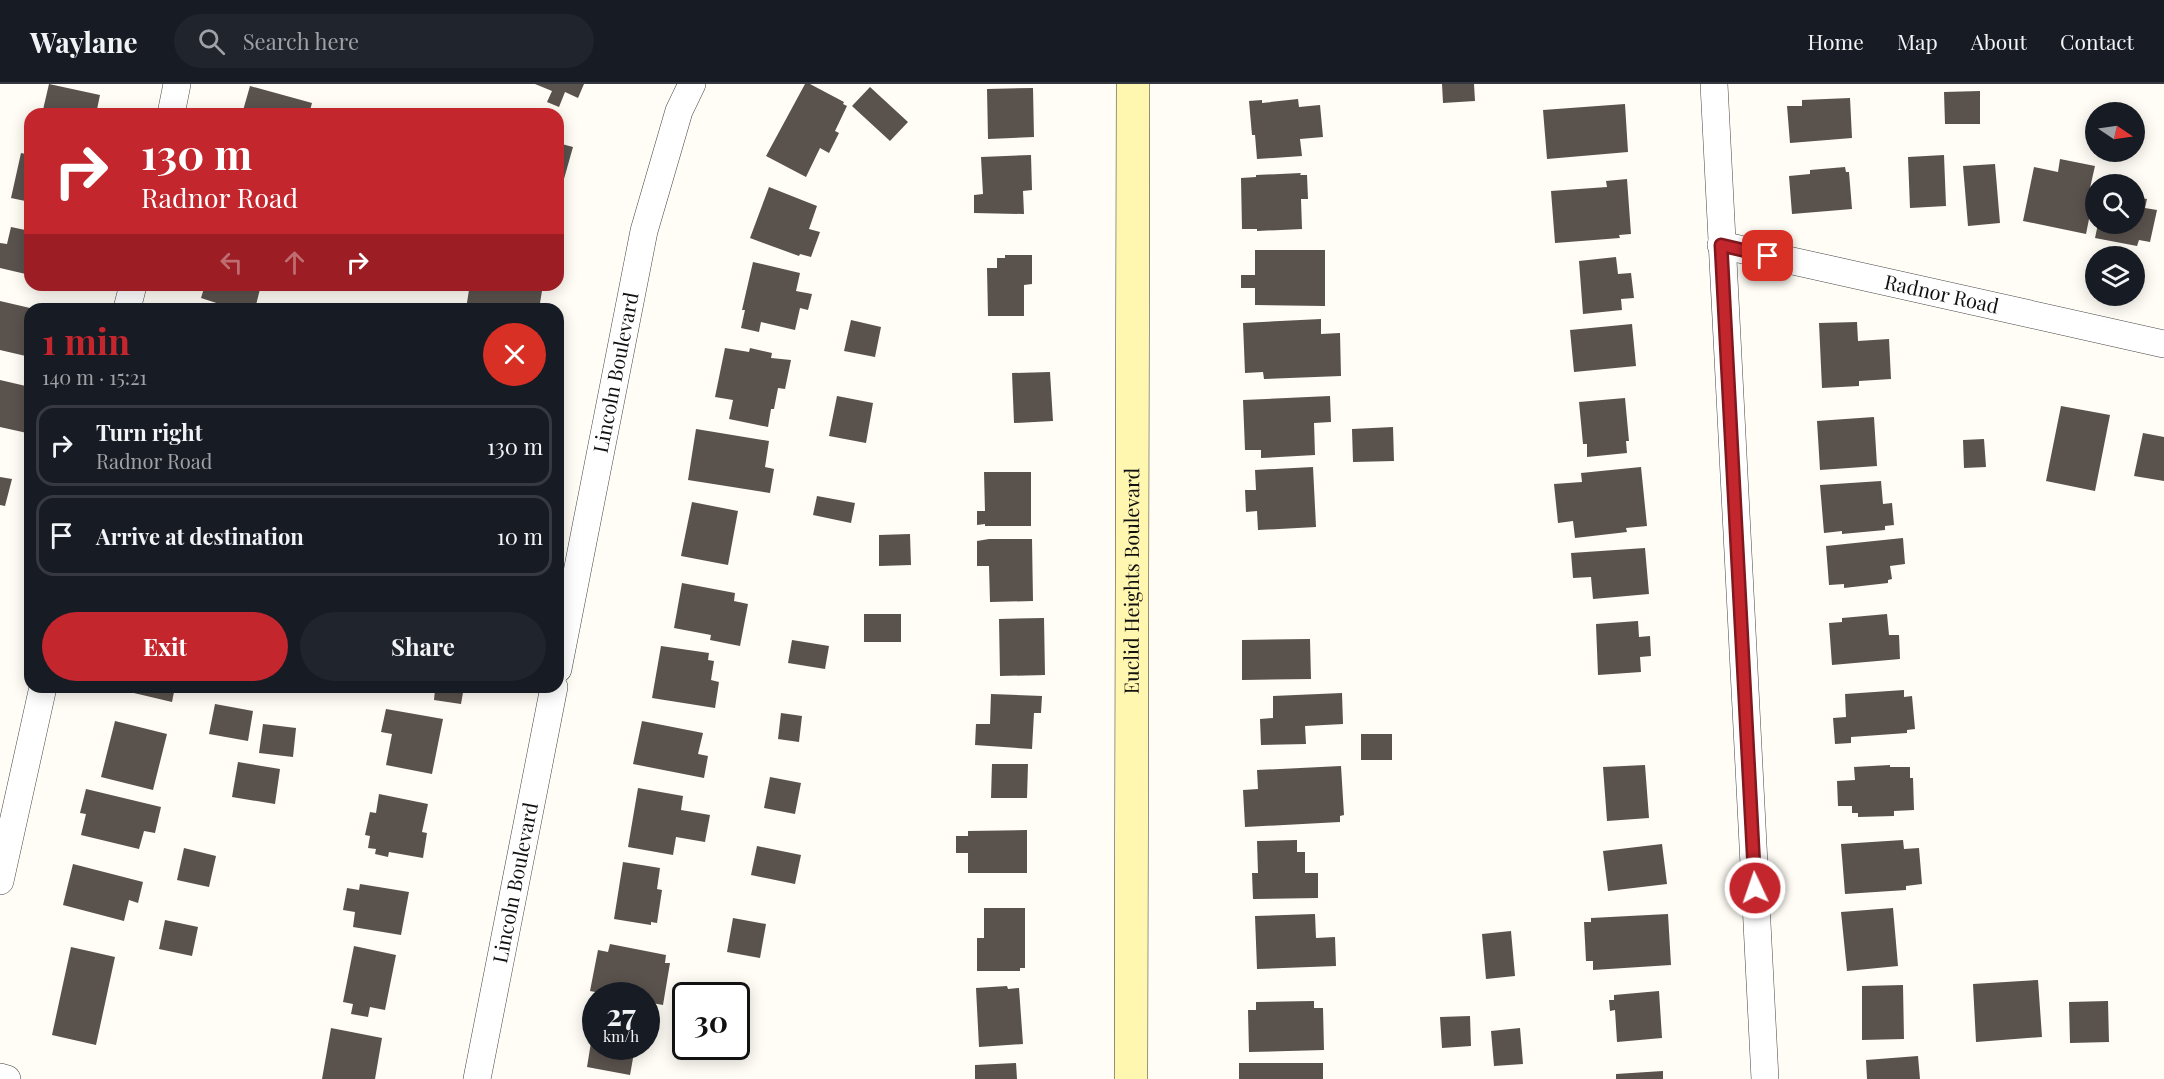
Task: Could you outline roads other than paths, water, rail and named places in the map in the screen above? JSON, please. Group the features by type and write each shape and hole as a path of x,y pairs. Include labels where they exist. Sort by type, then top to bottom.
{"street":[{"path":"172,108 177,84"},
{"name":"Lincoln Boulevard","path":"564,638 644,231 679,111 692,84"},
{"name":"Euclid Heights Boulevard","path":"1131,1079 1133,84"},
{"path":"1714,84 1765,1079"},
{"name":"Radnor Road","path":"1721,245 2164,344"},
{"path":"0,881 42,693"},
{"name":"Lincoln Boulevard","path":"477,1079 553,693"},
{"path":"0,1077 7,1079"}]}
